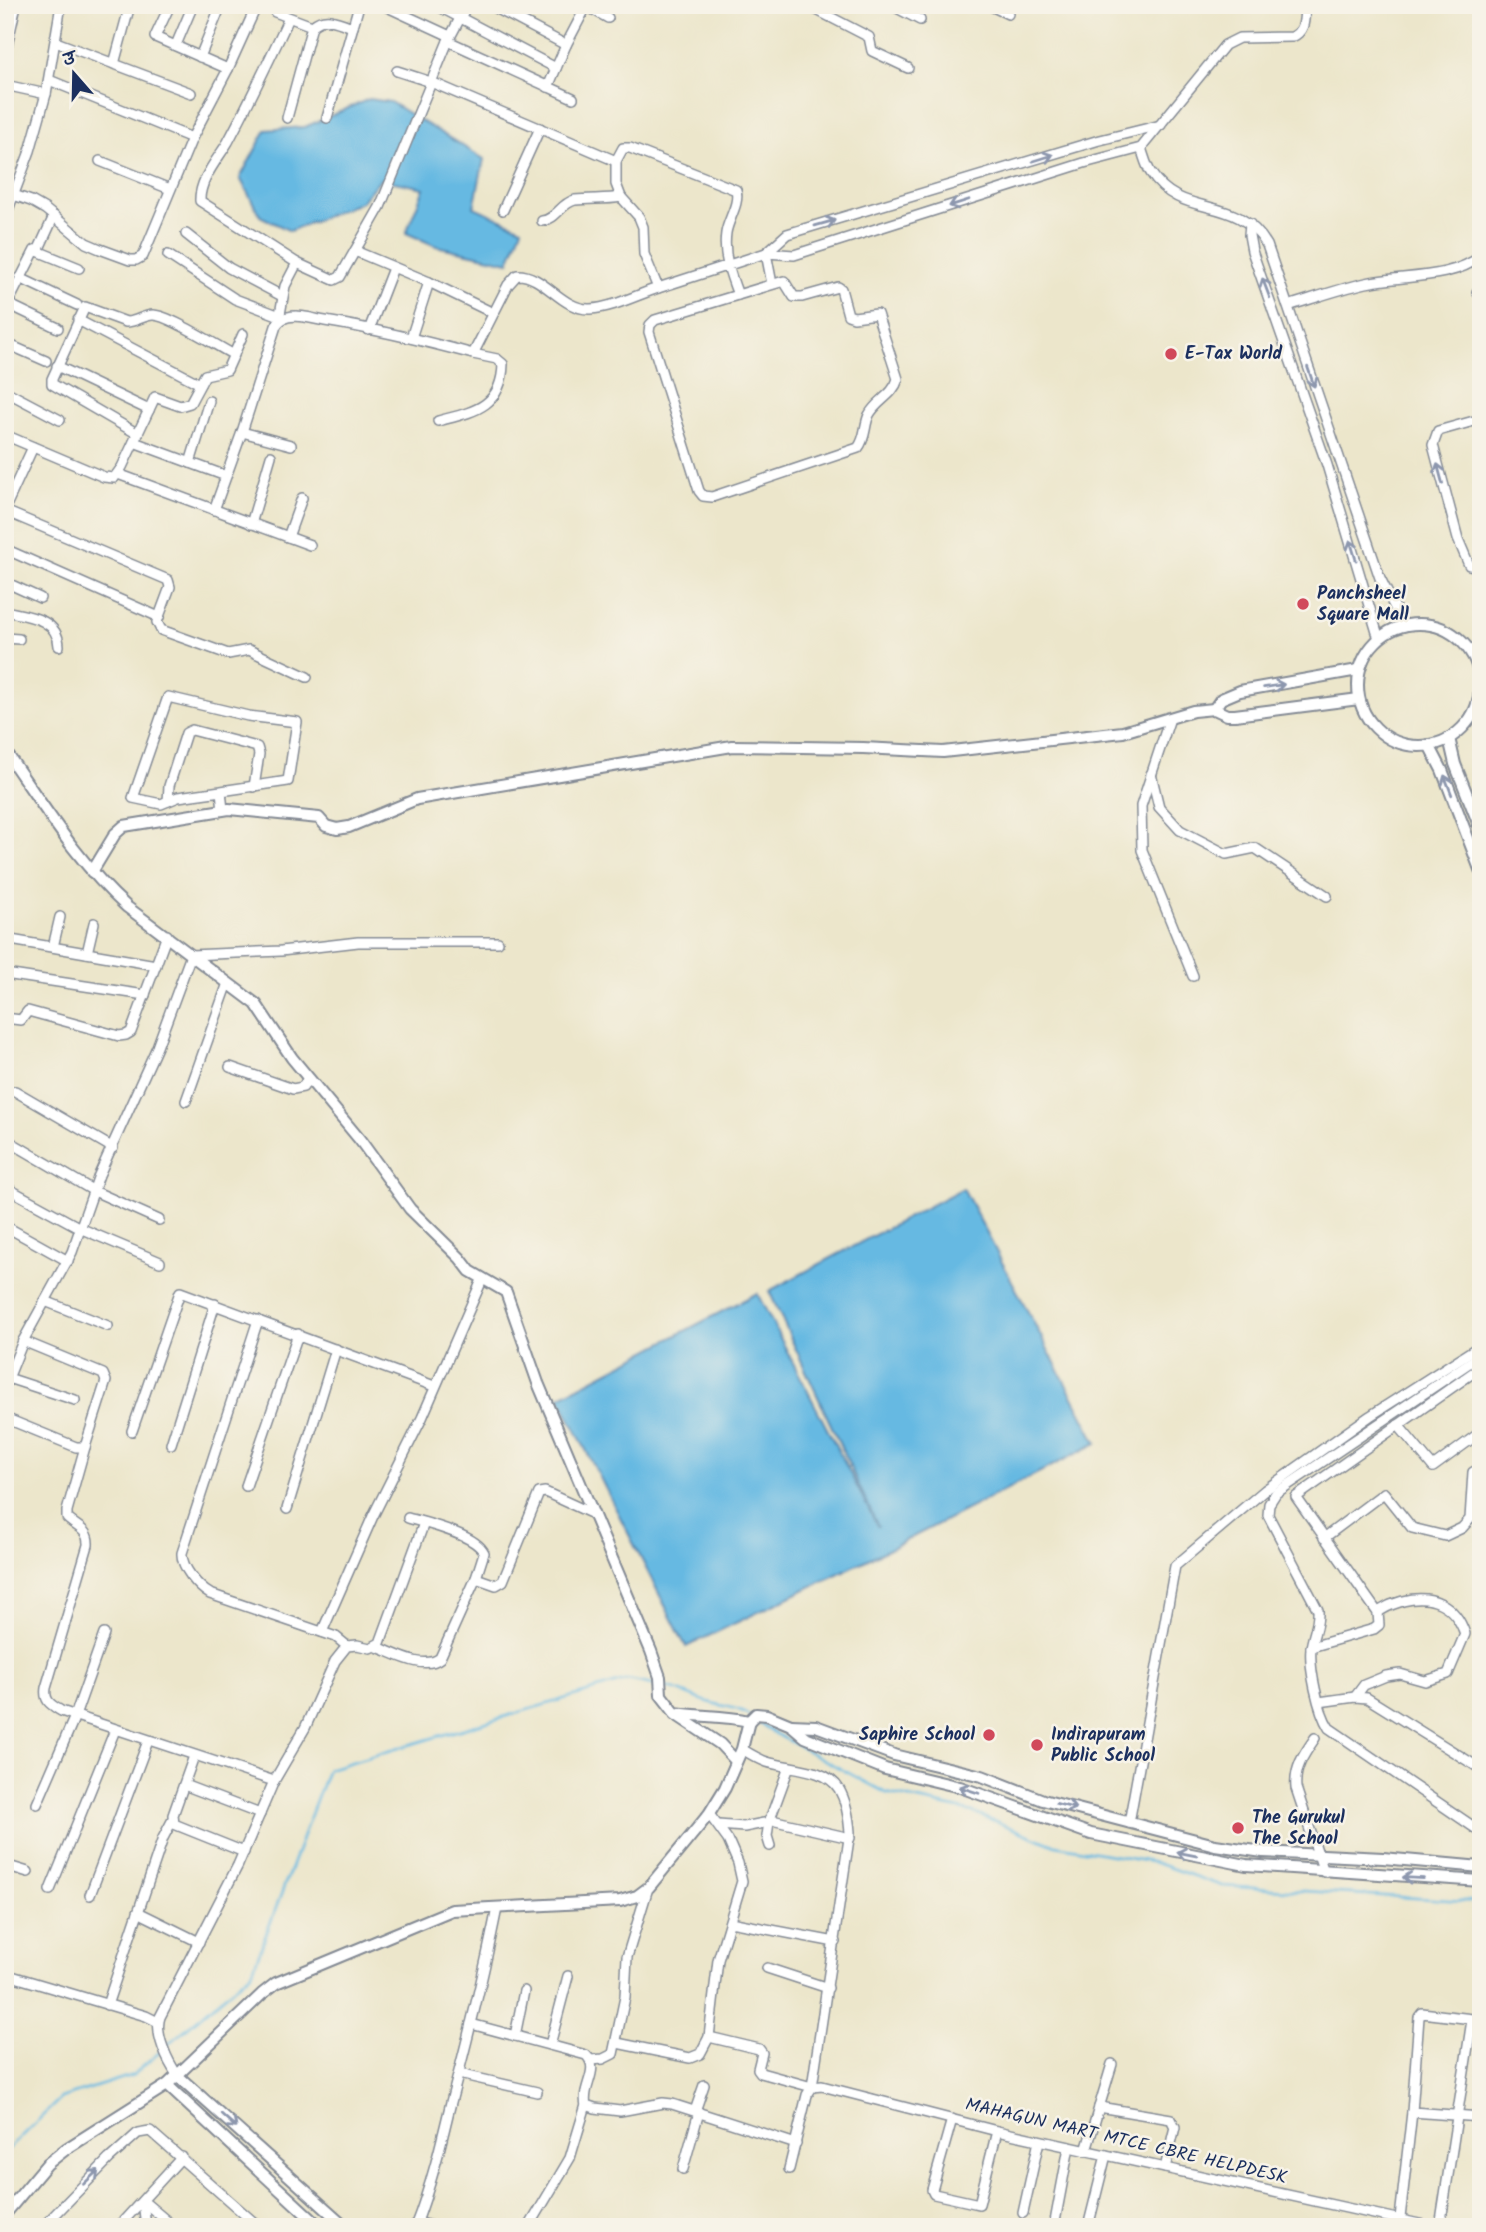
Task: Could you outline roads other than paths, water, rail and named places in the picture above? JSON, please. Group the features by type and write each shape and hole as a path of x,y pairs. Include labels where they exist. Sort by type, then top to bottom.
{"street":[{"path":"5,55 16,5"},
{"path":"5,218 10,194 30,151 46,94 61,5"},
{"path":"114,64 130,5"},
{"path":"170,5 155,37 228,69"},
{"path":"176,45 193,5"},
{"path":"200,57 221,5"},
{"path":"10,194 31,201 86,243 136,260 143,256 192,138 257,5"},
{"path":"271,5 275,12 312,26"},
{"path":"327,118 359,5"},
{"path":"383,5 573,99"},
{"path":"436,5 556,68"},
{"path":"289,18 199,196 203,204 297,263 334,280 340,277 380,207 449,38 467,5"},
{"path":"491,5 566,45"},
{"path":"807,5 869,37 872,51 908,68"},
{"path":"891,5 919,20"},
{"path":"989,5 1008,14"},
{"path":"473,354 512,278 517,275 527,276 572,306 588,309 766,253 794,255 1084,163 1141,148 1225,45 1239,38 1292,37 1300,34 1304,27 1305,5"},
{"path":"548,87 587,6 608,18"},
{"path":"287,118 312,26 318,20 326,18 353,27"},
{"path":"56,42 191,93"},
{"path":"397,71 431,82 616,161"},
{"path":"49,80 192,138"},
{"path":"5,85 46,94"},
{"path":"766,253 787,234 1096,141 1161,125"},
{"path":"503,209 540,128"},
{"path":"658,288 644,254 643,227 639,217 621,197 616,184 616,161 623,148 630,148 736,190 737,200 725,238 727,266 738,295"},
{"path":"1141,148 1150,172 1161,186 1176,197 1227,211 1260,233 1288,306 1380,578 1404,626"},
{"path":"100,160 170,190"},
{"path":"542,221 549,220 567,203 576,200 621,197"},
{"path":"38,251 54,216"},
{"path":"1250,224 1252,251 1326,465 1379,639"},
{"path":"186,234 229,268 282,296"},
{"path":"58,328 6,307 32,253 38,251 79,268"},
{"path":"355,251 493,313"},
{"path":"766,253 772,284"},
{"path":"168,255 234,299 279,318 295,316 411,338 497,359 503,364 495,393 480,409 438,421"},
{"path":"1288,306 1367,283 1453,270 1481,256"},
{"path":"214,510 279,318 289,275 297,263"},
{"path":"369,330 393,268"},
{"path":"20,278 77,305"},
{"path":"784,281 794,297 802,298 838,287 841,289 848,315 854,317 877,314 898,379 895,389 870,414 858,448 712,497 703,496 699,491 649,332 650,325 655,320 772,284 784,281"},
{"path":"411,338 429,282"},
{"path":"226,476 136,438 54,387 52,379 85,307 126,322 134,322 148,316 163,316 234,355"},
{"path":"1278,323 1292,319"},
{"path":"78,320 200,384"},
{"path":"5,435 104,477 114,478 155,397 186,406 190,404 208,373 220,374 227,370 243,334"},
{"path":"5,343 46,361"},
{"path":"58,366 149,410"},
{"path":"5,391 60,420"},
{"path":"190,463 209,401"},
{"path":"1481,419 1438,431 1433,445 1458,540 1469,565 1476,569 1481,568"},
{"path":"242,432 291,445"},
{"path":"33,447 5,509 168,580 170,587 157,622 161,630 228,654 249,650 307,677"},
{"path":"251,524 271,456"},
{"path":"118,474 310,545"},
{"path":"288,537 302,498"},
{"path":"5,549 159,617"},
{"path":"1363,583 1380,578"},
{"path":"5,582 40,598"},
{"path":"5,611 46,622 54,628 59,646"},
{"path":"1418,623 1446,629 1458,637 1478,659 1481,681 1479,698 1475,710 1460,730 1450,738 1429,745 1414,746 1386,736 1366,715 1359,699 1358,670 1364,657 1379,639 1404,626 1418,623"},
{"path":"5,638 19,639"},
{"path":"1213,709 1221,699 1240,691 1358,670"},
{"path":"167,697 248,716 297,722 288,781 254,787 178,797 161,804 133,798 167,697"},
{"path":"92,872 115,834 124,826 223,810 287,813 319,818 327,826 337,830 417,799 732,746 943,752 1122,732 1193,711 1213,709 1227,715 1235,715 1359,699"},
{"path":"1170,718 1141,806 1142,850 1193,976"},
{"path":"168,801 169,786 183,743 187,733 192,730 257,747 259,754 254,787"},
{"path":"1450,738 1455,764 1481,830"},
{"path":"1429,745 1442,770 1481,872"},
{"path":"5,751 92,872 127,907 256,1004 292,1058 360,1140 410,1209 470,1271 506,1292 528,1359 660,1677 664,1703 720,1744 736,1761"},
{"path":"1151,773 1159,807 1180,830 1226,854 1255,848 1327,896"},
{"path":"221,792 223,810"},
{"path":"53,947 60,917"},
{"path":"87,953 94,923"},
{"path":"5,1018 21,1020 28,1011 119,1036 126,1035 131,1032 167,935"},
{"path":"5,939 156,965"},
{"path":"191,955 281,951 358,942 498,942"},
{"path":"75,1401 7,1382 23,1341 68,1261 82,1229 94,1191 157,1047 191,955"},
{"path":"5,974 145,995"},
{"path":"186,1101 228,983"},
{"path":"230,1067 293,1089 303,1087 308,1078"},
{"path":"15,1090 113,1148"},
{"path":"5,1139 94,1191 159,1220"},
{"path":"5,1187 82,1229 160,1262"},
{"path":"5,1226 68,1261"},
{"path":"322,1632 482,1280"},
{"path":"132,1431 180,1292 434,1386"},
{"path":"45,1301 108,1326"},
{"path":"172,1444 215,1304"},
{"path":"258,1320 181,1561 203,1590 210,1594 337,1637 347,1646"},
{"path":"246,1486 298,1335"},
{"path":"23,1341 106,1377 107,1381 67,1511 67,1518 86,1531 88,1545 44,1696 48,1703 75,1716 274,1781"},
{"path":"1129,1823 1175,1566 1265,1490 1370,1416 1481,1345"},
{"path":"287,1509 336,1349"},
{"path":"1481,1355 1276,1493 1269,1504 1268,1515 1318,1610 1319,1622 1311,1647 1313,1676 1322,1718 1336,1734 1481,1832"},
{"path":"1311,1647 1374,1629 1378,1625 1378,1613 1296,1497 1481,1367"},
{"path":"5,1418 76,1447 85,1447"},
{"path":"1398,1425 1433,1467 1481,1432"},
{"path":"1324,1538 1384,1493 1412,1528 1438,1535 1452,1534 1470,1520 1473,1472 1481,1468"},
{"path":"477,1578 496,1585 503,1581 539,1493 545,1492 593,1514"},
{"path":"159,2027 243,1853 274,1781 305,1728 335,1661 347,1646 357,1645 376,1647 426,1664 440,1658 477,1578 484,1553 481,1547 436,1525 408,1518"},
{"path":"376,1647 382,1638 424,1523"},
{"path":"1355,1697 1364,1685 1387,1676 1400,1674 1425,1681 1448,1674 1463,1641 1463,1628 1454,1613 1432,1599 1423,1597 1396,1603 1382,1608 1378,1613"},
{"path":"37,1804 75,1716 104,1634"},
{"path":"1320,1702 1355,1697 1367,1699 1481,1769"},
{"path":"675,1713 701,1717 715,1715 752,1718 767,1715 791,1725 805,1737 856,1759 885,1769 960,1787 1091,1834 1246,1866 1481,1881"},
{"path":"5,2214 47,2164 167,2085 276,1983 437,1915 466,1908 620,1900 637,1896 649,1887 709,1814 726,1788 752,1718"},
{"path":"791,1725 816,1726 894,1755 961,1770 1043,1800 1215,1845 1263,1852 1481,1867"},
{"path":"50,1890 115,1730"},
{"path":"1315,1738 1304,1754 1295,1777 1296,1788 1324,1872"},
{"path":"90,1895 148,1741"},
{"path":"742,1749 767,1762 819,1774 830,1780 839,1789 848,1817 850,1838 812,2087 807,2095 789,2169"},
{"path":"107,2005 163,1838 173,1821 194,1756"},
{"path":"770,1846 767,1836 789,1767"},
{"path":"184,1785 260,1814"},
{"path":"617,2043 690,2059 700,2054 709,2037 718,1960 739,1892 741,1873 728,1840 709,1814"},
{"path":"173,1821 177,1827 243,1853"},
{"path":"718,1825 744,1827 772,1821 850,1838"},
{"path":"5,1865 28,1872"},
{"path":"471,2024 575,2051 592,2060 613,2054 625,1997 627,1957 649,1887"},
{"path":"434,2227 416,2224 431,2181 459,2074 497,1908"},
{"path":"138,1912 199,1942"},
{"path":"730,1922 835,1942"},
{"path":"767,1968 828,1988"},
{"path":"5,1974 146,2015 159,2027 170,2066 178,2076 346,2227"},
{"path":"550,2045 568,1976"},
{"path":"515,2036 524,1991"},
{"path":"1400,2222 1419,2017 1422,2013 1476,2020 1456,2115 1440,2227"},
{"name":"MAHAGUN MART MTCE CBRE HELPDESK","path":"709,2037 759,2049 762,2053 758,2069 761,2073 812,2087 822,2086 997,2132 1400,2222 1433,2227"},
{"path":"529,2227 570,2158 586,2105 584,2098 593,2067 592,2060"},
{"path":"1087,2151 1112,2064"},
{"path":"459,2074 537,2092"},
{"path":"167,2085 320,2227"},
{"path":"683,2169 705,2085"},
{"path":"586,2105 595,2109 620,2111 663,2103 796,2144"},
{"path":"1099,2107 1171,2119 1175,2127 1165,2168"},
{"path":"1412,2112 1481,2117"},
{"path":"952,2119 932,2190 934,2194 979,2204 997,2132"},
{"path":"43,2227 79,2188 138,2133 150,2131 183,2157 260,2227"},
{"path":"1023,2213 1039,2141"},
{"path":"1054,2227 1069,2147"},
{"path":"1088,2227 1106,2155"},
{"path":"118,2227 183,2157"},
{"path":"143,2201 146,2227"},
{"path":"143,2201 174,2227"}],"water":[{"path":"369,99 390,102 484,159 474,207 522,228 509,262 436,246 406,233 424,188 380,179 361,202 290,231 260,216 240,178 266,130 305,127"},
{"path":"963,1188 1097,1443 889,1549 686,1647 559,1397 757,1293 878,1527 769,1291"}],"waterway":[{"path":"166,2046 252,1972 328,1769 628,1680 657,1686"},
{"path":"664,1687 749,1715"},
{"path":"755,1719 772,1732 886,1793 973,1812 1051,1844 1156,1863 1222,1886 1481,1902"},
{"path":"5,2152 61,2098 133,2075 161,2051"}],"place":[{"name":"E-Tax World","path":"1171,354"},
{"name":"Panchsheel Square Mall","path":"1303,604"},
{"name":"Saphire School","path":"989,1735"},
{"name":"Indirapuram Public School","path":"1037,1745"},
{"name":"The Gurukul The School","path":"1238,1828"}]}
